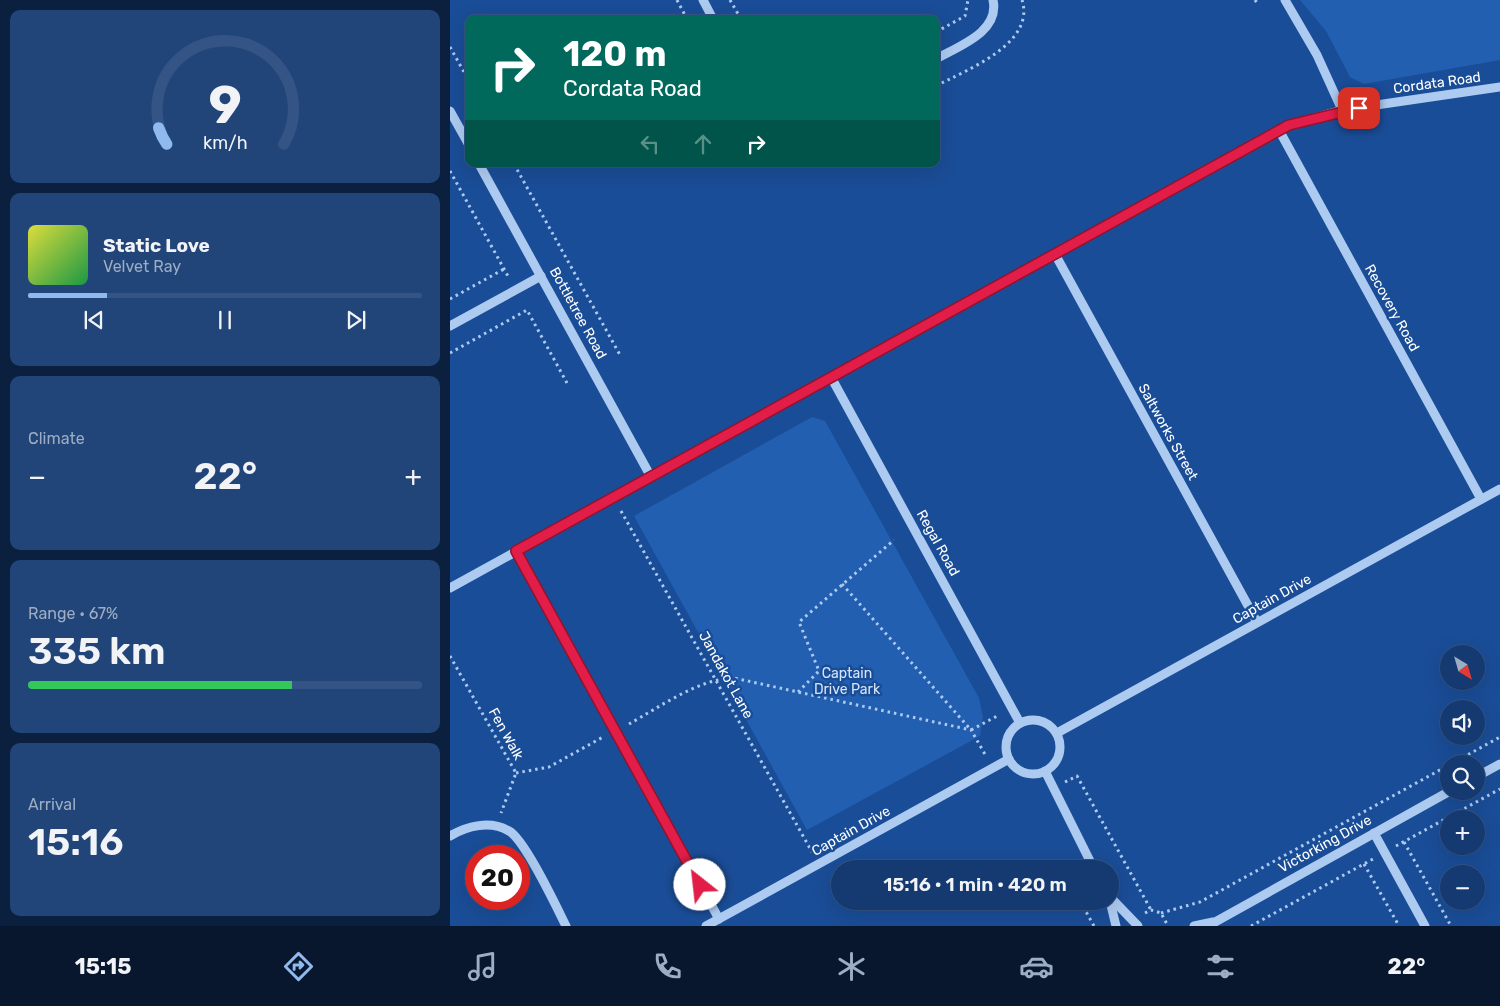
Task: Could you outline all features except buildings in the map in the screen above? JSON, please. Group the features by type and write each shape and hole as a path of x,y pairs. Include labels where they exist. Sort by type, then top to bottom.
{"street":[{"path":"703,0 711,15"},
{"path":"940,57 974,38 987,27 994,14 993,0"},
{"path":"1285,0 1317,55 1342,110"},
{"name":"Cordata Road","path":"450,588 1289,125 1342,110 1500,87"},
{"path":"450,110 465,137"},
{"name":"Recovery Road","path":"1279,130 1481,499"},
{"name":"Bottletree Road","path":"481,167 651,477"},
{"name":"Saltworks Street","path":"1055,254 1257,622"},
{"path":"450,326 541,276"},
{"name":"Regal Road","path":"831,378 1020,723"},
{"name":"Captain Drive","path":"1057,732 1500,488"},
{"path":"516,551 719,919"},
{"path":"1031,719 1042,720 1057,732 1061,744 1060,755 1054,765 1046,771 1029,774 1014,766 1009,759 1006,743 1009,734 1020,723 1031,719"},
{"name":"Captain Drive","path":"706,926 1009,759"},
{"path":"1485,772 1500,764"},
{"path":"1046,771 1089,860"},
{"name":"Victorking Drive","path":"1194,926 1211,924 1440,797"},
{"path":"450,836 462,829 480,825 496,826 510,831 523,847 566,926"},
{"path":"1374,833 1425,926"},
{"path":"1119,906 1138,926"},
{"path":"1112,910 1116,926"}],"path":[{"path":"677,0 685,15"},
{"path":"730,0 739,15"},
{"path":"940,30 965,16 968,0"},
{"path":"940,84 1011,42 1022,22 1022,0"},
{"path":"1255,0 1258,4"},
{"path":"450,47 465,74"},
{"path":"516,167 620,354"},
{"path":"450,171 567,383"},
{"path":"450,299 504,269"},
{"path":"450,352 527,310"},
{"name":"Jandakot Lane","path":"613,497 819,864"},
{"path":"798,693 819,671 800,622 894,540"},
{"path":"842,584 971,730 993,768"},
{"name":"Fen Walk","path":"450,656 516,773 496,826"},
{"path":"516,773 549,767 685,693 716,681 734,678 971,730 1012,708"},
{"path":"1467,755 1500,737"},
{"path":"1161,913 1200,902 1440,770"},
{"path":"1053,788 1077,776 1151,910"},
{"path":"1404,842 1451,926"},
{"path":"1364,864 1399,926"},
{"path":"1085,910 1094,926"}],"green space":[{"path":"1300,0 1500,0 1500,60 1364,84 1350,77 1326,31"},
{"name":"Captain Drive Park","path":"812,417 825,421 979,698 983,717 980,736 807,830 634,516"}],"route":[{"path":"700,885 516,551 1289,125 1342,110 1359,108"}]}
